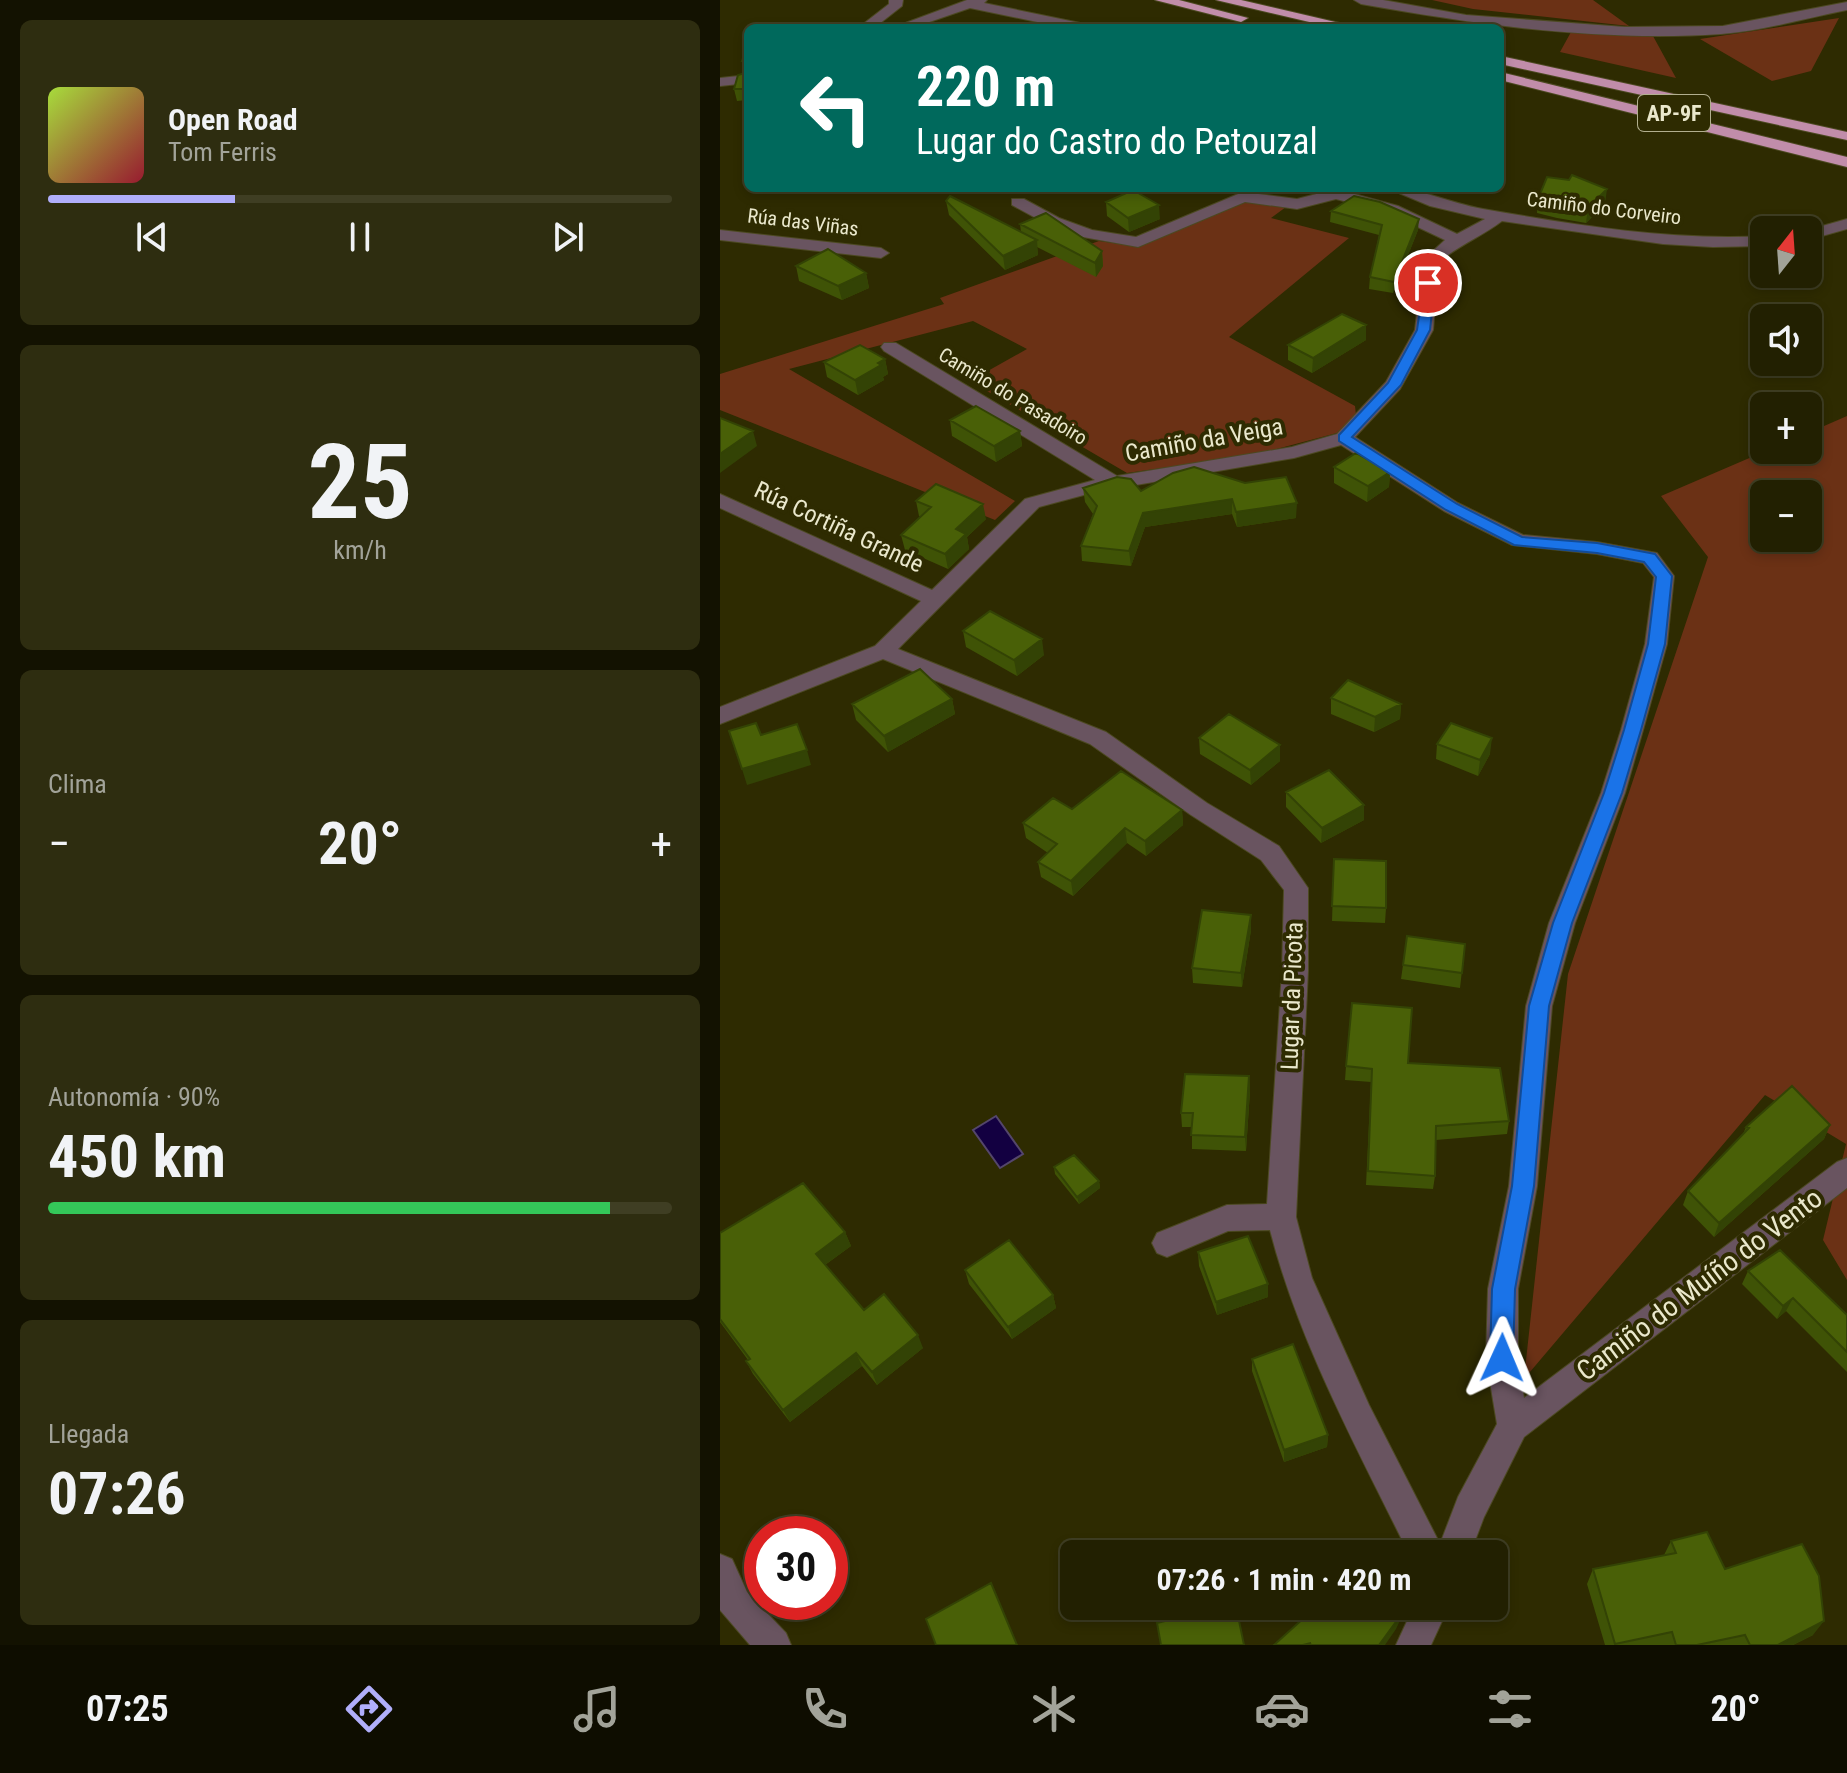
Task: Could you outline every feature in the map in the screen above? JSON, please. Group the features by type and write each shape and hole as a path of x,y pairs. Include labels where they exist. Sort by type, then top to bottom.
{"highway":[{"path":"1223,0 1342,24"},
{"path":"1169,2 1271,24"},
{"path":"1244,4 1336,24"},
{"path":"1504,59 1847,127"},
{"name":"AP-9F","path":"1504,59 1847,136"},
{"path":"1504,76 1847,162"},
{"name":"AP-9F","path":"1504,76 1847,151"}],"street":[{"path":"870,24 895,6 896,0"},
{"path":"1361,0 1466,19 1625,31 1723,30 1847,6"},
{"path":"911,24 975,2 1068,24"},
{"path":"720,82 744,79"},
{"name":"Camiño do Corveiro","path":"1406,192 1451,209 1496,218 1696,242 1750,241"},
{"path":"1018,202 1053,221 1089,234 1138,242 1243,197 1297,204 1336,194 1392,209 1448,234 1454,241"},
{"path":"1458,1540 1470,1509 1513,1426 1502,1358 1503,1289 1523,1186 1539,1006 1562,923 1613,793 1632,730 1656,644 1664,576 1650,558 1597,548 1519,541 1451,507 1344,438 1394,385 1424,330 1431,260 1454,241 1477,232 1496,218"},
{"path":"1822,231 1847,224"},
{"name":"Rúa das Viñas","path":"720,235 881,253"},
{"name":"Camiño do Pasadoiro","path":"890,347 1113,482"},
{"name":"Camiño da Veiga","path":"720,716 883,651 1032,503 1113,482 1294,452 1344,438"},
{"name":"Rúa Cortiña Grande","path":"720,500 936,600"},
{"name":"Lugar da Picota","path":"883,651 1098,738 1199,809 1270,853 1296,888 1295,971 1281,1217 1297,1278 1358,1416 1420,1540"},
{"name":"Camiño do Muíño do Vento","path":"1513,1426 1847,1171"},
{"path":"1167,1243 1227,1218 1281,1217"},
{"path":"720,1571 735,1604 774,1645"},
{"path":"1413,1645 1425,1620"}],"shaded area":[{"path":"1432,0 1593,0 1629,26 1473,9"},
{"path":"1839,18 1811,71 1772,81 1700,39"},
{"path":"1571,32 1653,36 1676,78 1560,52"},
{"path":"1248,200 1286,207 1271,218 1349,238 1229,337 1355,406 1356,415 1337,433 1254,455 1127,473 970,381 1027,349 973,321 789,369 1015,501 995,520 720,410 720,374 944,304 940,298 1099,241 1134,246"},
{"path":"1847,416 1847,1280 1823,1240 1846,1144 1765,1095 1524,1379 1568,974 1708,557 1661,496 1750,458 1750,464 1822,464 1822,427"},
{"path":"996,1116 1023,1154 1000,1168 973,1130"}],"building":[{"path":"744,73 744,89 734,89 738,75"},
{"path":"1572,175 1607,189 1588,208 1538,199 1547,177 1569,180"},
{"path":"1128,192 1136,192 1159,205 1128,218 1106,202"},
{"path":"950,196 1037,240 1003,256 946,201"},
{"path":"1354,196 1380,202 1419,219 1394,282 1370,277 1382,225 1331,211"},
{"path":"1046,213 1102,251 1095,263 1020,224"},
{"path":"828,249 866,273 838,286 796,266"},
{"path":"1342,314 1366,325 1313,358 1288,345"},
{"path":"860,345 885,359 878,363 881,365 855,380 824,362"},
{"path":"976,406 1020,431 994,446 950,420"},
{"path":"720,418 753,431 720,454"},
{"path":"1356,453 1390,472 1368,486 1334,467"},
{"path":"1194,467 1245,483 1286,477 1297,503 1236,512 1232,499 1143,513 1129,551 1081,546 1097,506 1083,488 1117,477 1131,479 1141,491 1173,473"},
{"path":"936,484 983,504 956,529 966,534 945,554 901,535 931,507 916,501"},
{"path":"990,611 1042,639 1014,660 963,631"},
{"path":"920,669 952,699 884,736 852,704"},
{"path":"1348,680 1401,704 1375,717 1331,698"},
{"path":"1229,714 1280,745 1250,770 1199,738"},
{"path":"756,723 761,735 797,724 807,750 742,769 729,731"},
{"path":"1451,723 1492,738 1480,760 1437,744"},
{"path":"1329,770 1364,805 1322,828 1286,792"},
{"path":"1121,771 1182,810 1145,841 1125,828 1071,881 1038,862 1057,844 1023,823 1053,798 1072,809"},
{"path":"1334,859 1386,861 1386,908 1332,906"},
{"path":"1202,910 1251,915 1241,973 1192,968"},
{"path":"1407,936 1465,944 1462,973 1403,965"},
{"path":"1352,1003 1412,1008 1408,1063 1500,1068 1509,1121 1436,1126 1435,1176 1368,1171 1372,1069 1346,1066"},
{"path":"1185,1074 1249,1076 1245,1137 1191,1135 1193,1113 1181,1113"},
{"path":"1792,1086 1830,1125 1719,1223 1688,1191 1749,1128 1746,1127"},
{"path":"1074,1155 1099,1181 1077,1197 1054,1167"},
{"path":"803,1183 845,1232 816,1254 864,1310 884,1294 918,1335 872,1372 856,1353 783,1410 746,1361 750,1359 720,1319 720,1233"},
{"path":"1248,1236 1268,1284 1216,1302 1198,1252"},
{"path":"1009,1240 1053,1295 1008,1327 965,1270"},
{"path":"1780,1250 1847,1315 1847,1352 1793,1298 1783,1306 1748,1271"},
{"path":"1293,1344 1328,1435 1284,1450 1252,1359"},
{"path":"1707,1532 1725,1569 1802,1544 1819,1576 1824,1621 1778,1645 1750,1645 1745,1635 1697,1645 1676,1645 1672,1632 1615,1644 1593,1569 1676,1553 1671,1541"},
{"path":"991,1583 1017,1645 936,1645 926,1619"},
{"path":"1169,1620 1239,1620 1244,1645 1161,1645 1157,1623"},
{"path":"1302,1620 1397,1620 1379,1645 1274,1645"}],"route":[{"path":"1428,283 1424,330 1394,385 1344,438 1451,507 1519,541 1597,548 1650,558 1664,576 1656,644 1632,730 1613,793 1562,923 1539,1006 1523,1186 1503,1289 1502,1358"}]}
